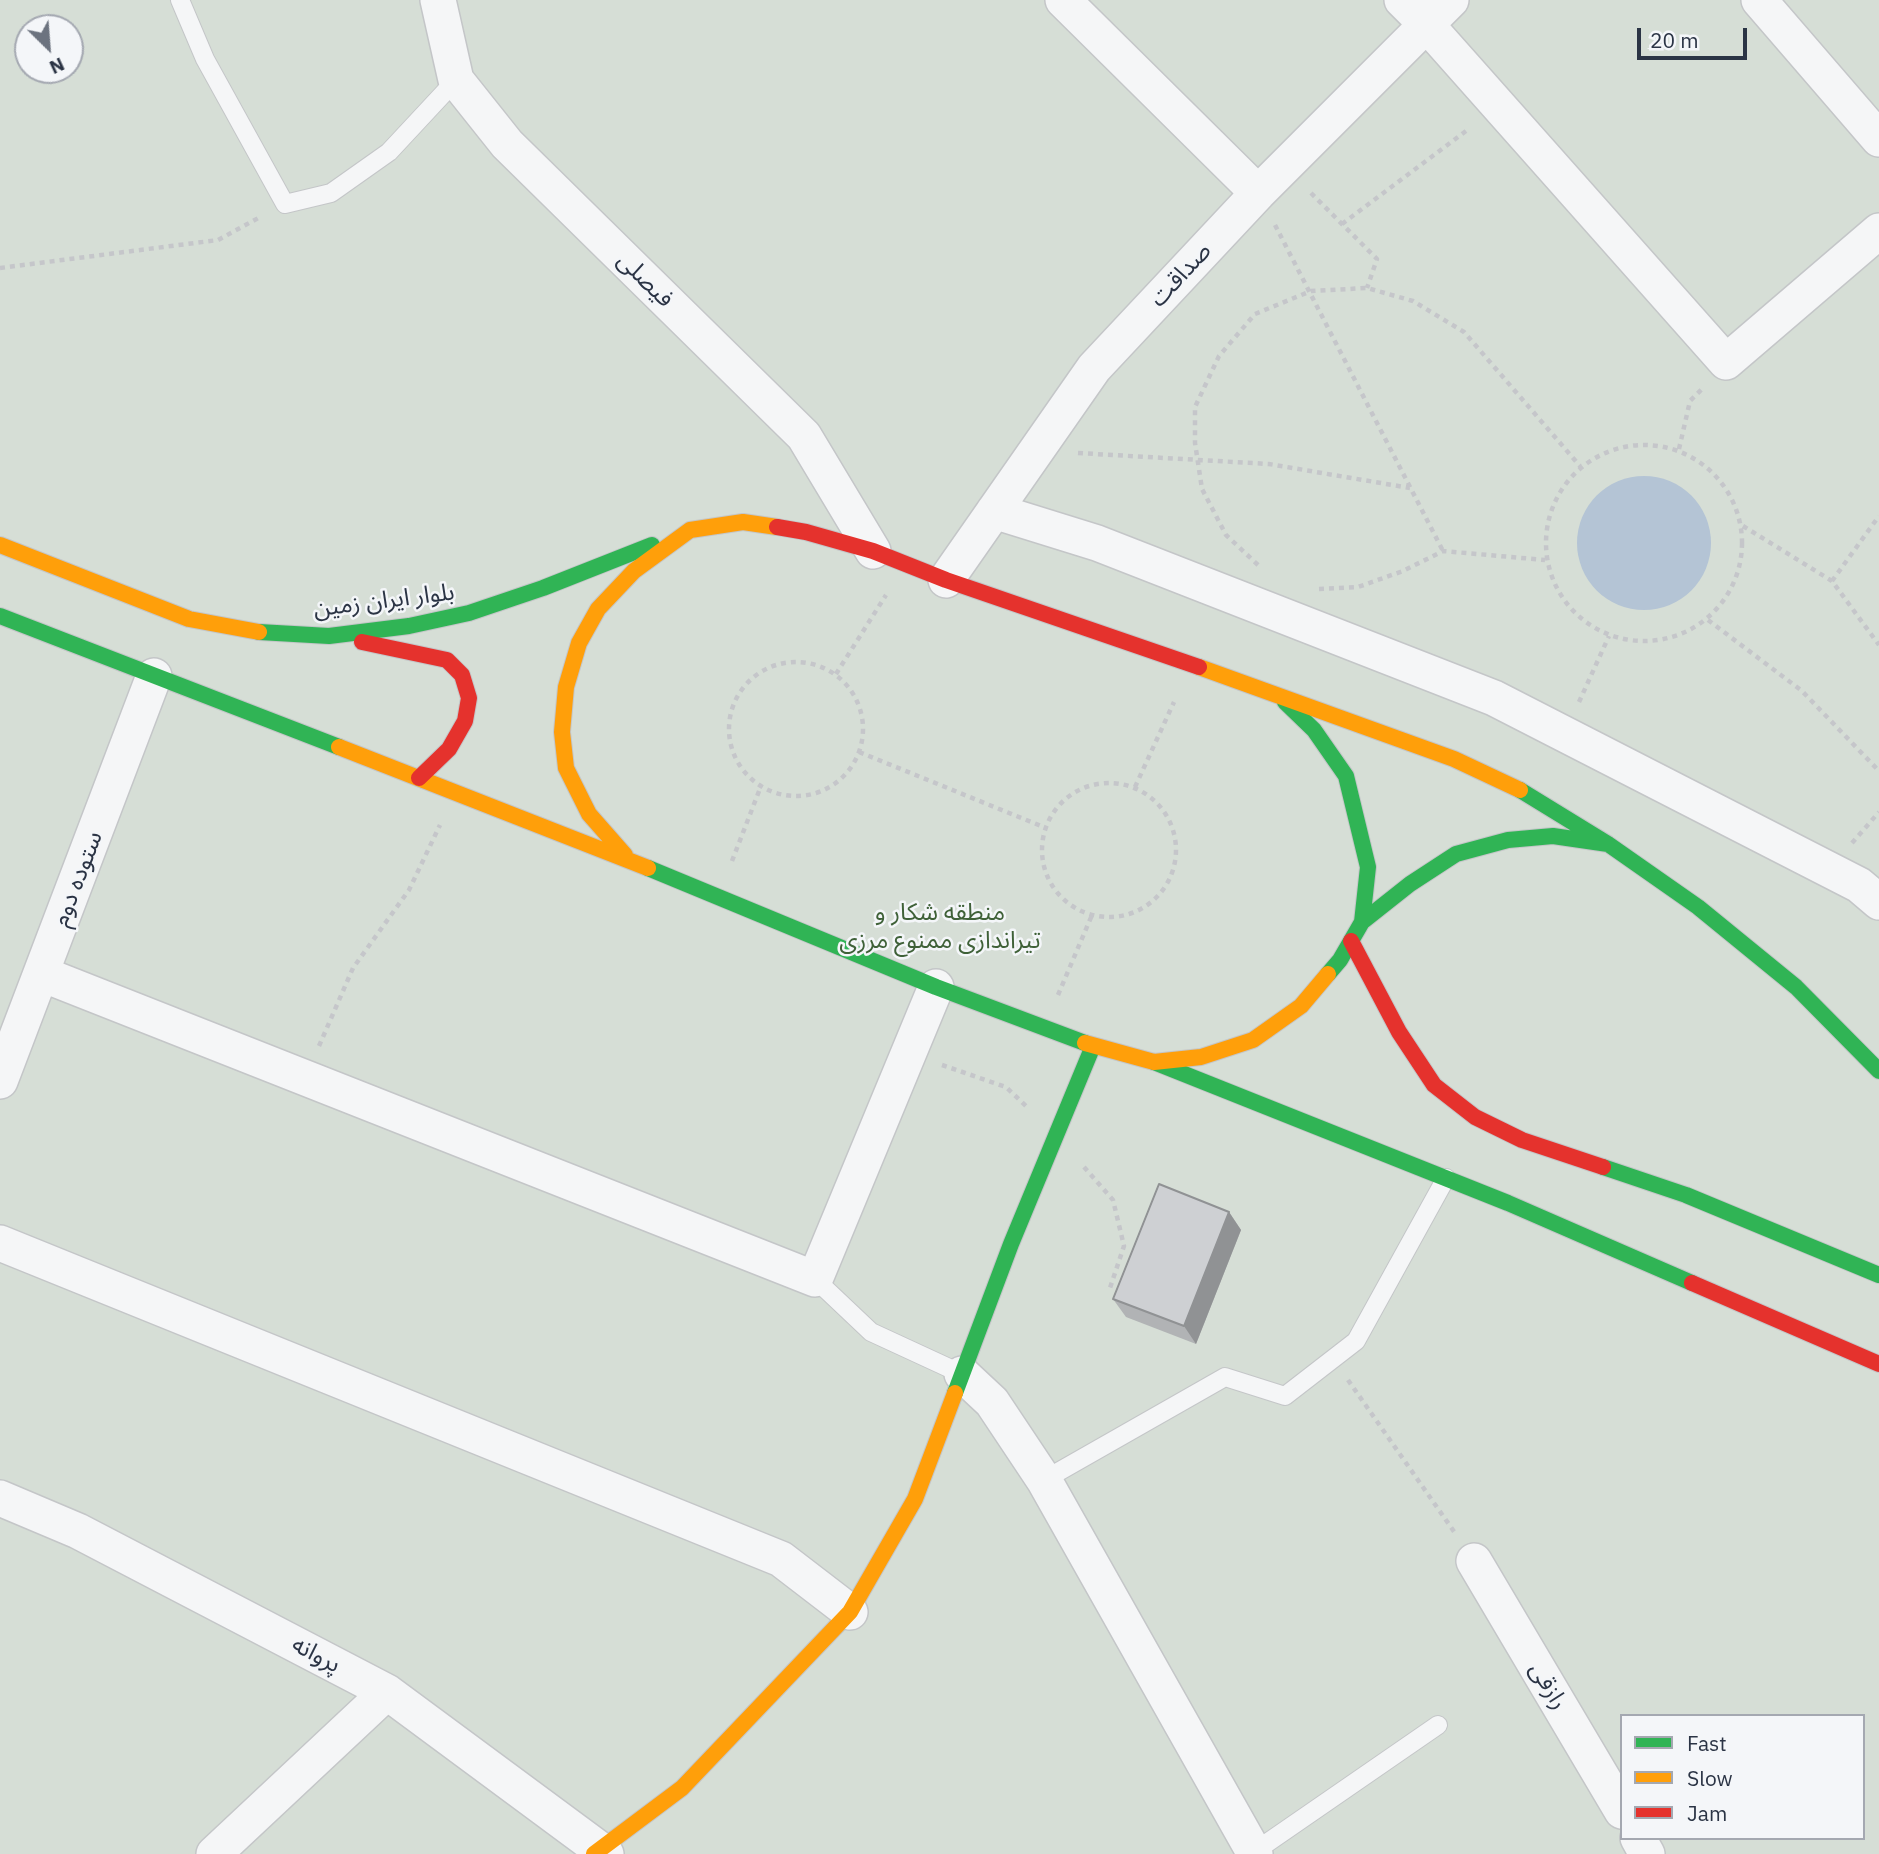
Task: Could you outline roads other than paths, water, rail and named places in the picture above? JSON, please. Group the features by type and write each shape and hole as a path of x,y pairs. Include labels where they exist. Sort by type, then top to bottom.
{"main road":[{"path":"632,861 589,814 566,768 562,732 566,687 579,643 598,609 634,571 690,530 743,522 806,532 873,551 946,580 1276,693 1454,759 1531,795 1608,844 1698,907 1796,988 1879,1071"},
{"name":"بلوار ایران زمین","path":"0,545 190,619 260,632 328,636 409,626 469,613 543,588 690,530"},
{"path":"0,616 632,861 936,987 1093,1046 1154,1062 1446,1178 1879,1364"},
{"path":"328,636 446,660 462,676 469,698 465,721 449,749 419,778"},
{"path":"1276,693 1314,730 1346,776 1368,867 1362,922"},
{"path":"1154,1062 1201,1057 1254,1040 1301,1006 1340,960 1362,922 1410,884 1457,854 1508,839 1553,836 1608,844"},
{"path":"1351,941 1399,1032 1434,1085 1475,1117 1522,1140 1686,1195 1879,1275"},
{"path":"600,1852 682,1788 850,1612 915,1499 1011,1244 1093,1046"}],"street":[{"name":"فیصلی","path":"438,0 456,80 506,144 804,436 873,551"},
{"path":"1063,0 1258,193"},
{"path":"1402,0 1726,362 1879,231"},
{"name":"صداقت","path":"946,580 1094,368 1258,193 1451,0"},
{"path":"1759,0 1879,139"},
{"path":"994,511 1097,543 1494,698 1859,885 1879,902"},
{"name":"ستوده دوم","path":"0,1081 154,676"},
{"path":"42,974 815,1279 936,987"},
{"path":"0,1243 781,1559 850,1612"},
{"path":"962,1374 992,1402 1044,1480 1255,1853"},
{"name":"پروانه","path":"0,1498 78,1531 387,1692 600,1852"},
{"name":"رازقی","path":"1474,1561 1620,1808"},
{"path":"214,1854 387,1692"}],"lane":[{"path":"180,0 205,59 285,204 331,193 389,152 456,80"},
{"path":"1044,1480 1225,1377 1285,1396 1356,1341 1446,1178"},
{"path":"815,1279 871,1332 962,1374"},
{"path":"1255,1853 1438,1726"}],"water":[{"path":"1644,476 1670,481 1691,496 1706,517 1711,543 1706,569 1691,590 1670,605 1644,610 1618,605 1597,590 1582,569 1577,543 1582,517 1597,496 1618,481"}],"park label":[{"name":"منطقه شکار و تیراندازی ممنوع مرزی","path":"940,927"}]}
